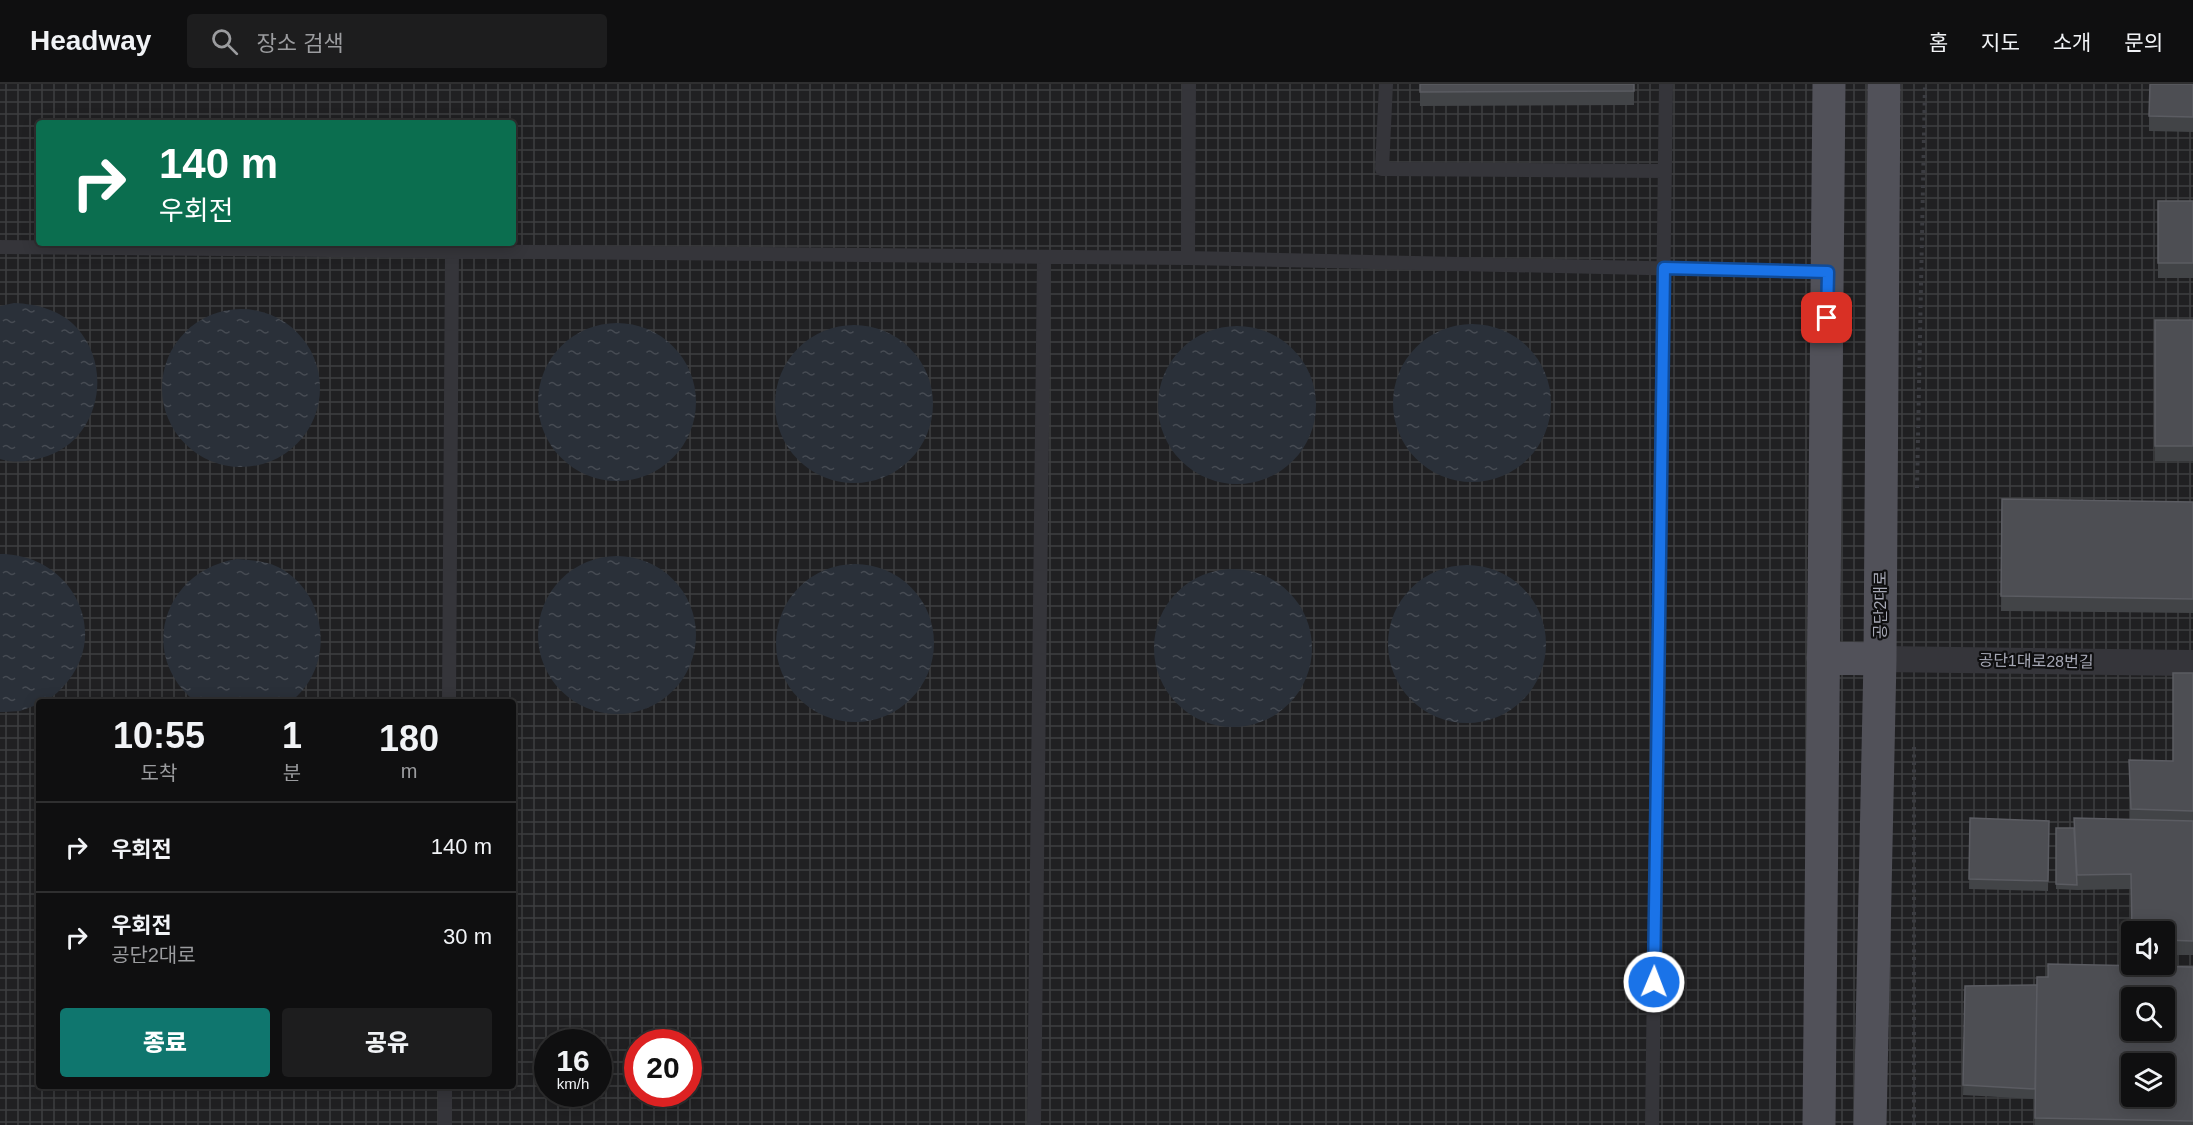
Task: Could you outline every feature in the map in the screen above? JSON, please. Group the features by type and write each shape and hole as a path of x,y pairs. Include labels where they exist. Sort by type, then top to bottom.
{"main road":[{"path":"1819,1125 1829,84"},
{"name":"공단2대로","path":"1870,1125 1880,659 1884,84"},
{"path":"1823,658 1880,659"}],"street":[{"name":"공단1대로28번길","path":"1880,659 2193,663"}],"lane":[{"path":"1188,258 1189,84"},
{"path":"1386,84 1382,169 1665,171"},
{"path":"1652,1125 1666,84"},
{"path":"0,247 1188,258 1828,272"},
{"path":"449,699 452,252"},
{"path":"1034,1125 1044,258"},
{"path":"445,1089 445,1125"}],"path":[{"path":"1917,492 1924,84"},
{"path":"1914,743 1914,1125"}],"shaded area":[{"path":"0,84 2193,84 2193,1125 0,1125"}],"water":[{"path":"14,303 48,309 71,322 89,345 95,364 97,384 95,403 87,422 76,438 60,450 41,458 20,462 0,459 0,306"},
{"path":"241,309 271,315 285,322 297,332 307,344 314,358 320,388 314,418 307,432 297,444 285,454 271,461 241,467 211,461 197,454 185,444 175,432 168,418 162,388 168,358 175,344 185,332 197,322 211,315"},
{"path":"617,323 647,329 661,336 673,346 683,358 690,372 696,402 690,432 683,446 673,458 661,468 647,475 617,481 587,475 573,468 561,458 551,446 544,432 538,402 544,372 551,358 561,346 573,336 587,329"},
{"path":"1472,324 1502,330 1516,337 1528,347 1538,359 1545,373 1551,403 1545,433 1538,447 1528,459 1516,469 1502,476 1472,482 1442,476 1428,469 1416,459 1406,447 1399,433 1393,403 1399,373 1406,359 1416,347 1428,337 1442,330"},
{"path":"854,325 884,331 898,338 910,348 920,360 927,374 933,404 927,434 920,448 910,460 898,470 884,477 854,483 824,477 810,470 798,460 788,448 781,434 775,404 781,374 788,360 798,348 810,338 824,331"},
{"path":"1237,326 1267,332 1281,339 1293,349 1303,361 1310,375 1316,405 1310,435 1303,449 1293,461 1281,471 1267,478 1237,484 1207,478 1193,471 1181,461 1171,449 1164,435 1158,405 1164,375 1171,361 1181,349 1193,339 1207,332"},
{"path":"0,554 25,558 47,567 65,582 78,601 84,622 84,644 77,667 54,695 49,699 36,699 36,705 20,711 0,712"},
{"path":"617,556 647,562 661,569 673,579 683,591 690,605 696,635 690,665 683,679 673,691 661,701 647,708 617,714 587,708 573,701 561,691 551,679 544,665 538,635 544,605 551,591 561,579 573,569 587,562"},
{"path":"237,559 263,562 278,567 295,579 308,594 316,612 320,632 320,651 315,670 305,688 293,699 193,699 178,683 167,661 163,639 167,617 176,597 191,579 212,566"},
{"path":"855,564 885,570 899,577 911,587 921,599 928,613 934,643 928,673 921,687 911,699 899,709 885,716 855,722 825,716 811,709 799,699 789,687 782,673 776,643 782,613 789,599 799,587 811,577 825,570"},
{"path":"1467,565 1497,571 1511,578 1523,588 1533,600 1540,614 1546,644 1540,674 1533,688 1523,700 1511,710 1497,717 1467,723 1437,717 1423,710 1411,700 1401,688 1394,674 1388,644 1394,614 1401,600 1411,588 1423,578 1437,571"},
{"path":"1233,569 1263,575 1277,582 1289,592 1299,604 1306,618 1312,648 1306,678 1299,692 1289,704 1277,714 1263,721 1233,727 1203,721 1189,714 1177,704 1167,692 1160,678 1154,648 1160,618 1167,604 1177,592 1189,582 1203,575"}],"building":[{"path":"1420,84 1634,84 1634,91 1420,92"},
{"path":"2150,84 2193,84 2193,117 2149,116"},
{"path":"2158,201 2193,201 2193,263 2158,263"},
{"path":"2155,320 2193,320 2193,446 2155,446"},
{"path":"2002,499 2193,502 2193,599 2001,596"},
{"path":"2173,673 2193,673 2193,811 2131,809 2129,760 2173,761"},
{"path":"1970,818 2049,821 2048,881 1969,879"},
{"path":"2074,818 2193,821 2193,941 2175,940 2175,921 2132,921 2131,874 2077,875"},
{"path":"2056,828 2074,828 2077,885 2056,884"},
{"path":"2048,964 2121,966 2121,975 2175,975 2175,967 2193,967 2193,1121 2035,1118 2037,977 2048,977"},
{"path":"2037,985 2035,1089 1963,1085 1965,986"}],"route":[{"path":"1654,982 1664,268 1828,272 1827,318"}]}
